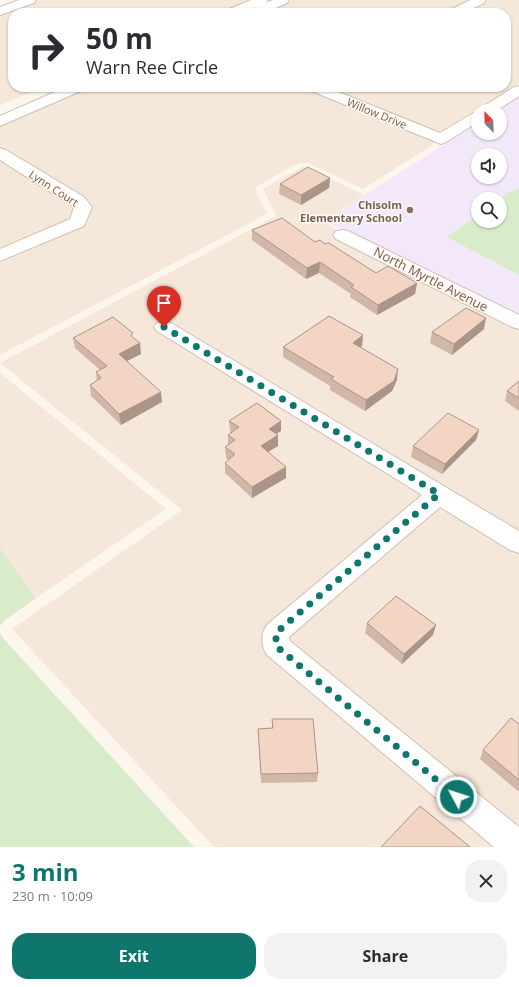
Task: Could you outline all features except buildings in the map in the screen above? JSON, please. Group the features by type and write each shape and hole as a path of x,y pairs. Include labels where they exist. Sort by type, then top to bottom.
{"street":[{"path":"0,10 30,0"},
{"path":"243,8 262,0"},
{"path":"265,8 283,0"},
{"path":"464,8 480,0"},
{"path":"497,104 519,90"},
{"path":"0,110 43,92"},
{"path":"0,121 61,92"},
{"name":"Willow Drive","path":"326,92 441,139 471,120"},
{"name":"Lynn Court","path":"0,153 78,202 83,207 78,222 0,256"},
{"name":"North Myrtle Avenue","path":"342,235 519,323"},
{"path":"164,327 519,543"},
{"path":"439,494 278,631 276,633 276,646 518,847"}],"shaded area":[{"path":"40,0 252,0 233,8 17,8"},
{"path":"293,0 470,0 454,8 275,8"},
{"path":"489,0 519,0 519,83 511,88 511,8 474,8"},
{"path":"8,11 8,92 31,92 0,105 0,14"},
{"path":"78,92 315,92 437,142 363,189 308,163 298,163 256,187 255,190 267,214 0,355 0,263 83,226 87,223 92,208 91,204 86,199 0,146 0,126"},
{"path":"337,92 504,92 485,104 471,104 471,113 438,133"},
{"name":"Chisolm Elementary School","path":"519,97 519,315 324,221 471,127 471,140 507,140 507,105"},
{"path":"0,161 71,205 74,208 70,219 0,249"},
{"path":"304,166 364,195 325,221 342,235 519,323 519,847 214,847 12,629 182,510 0,363 276,216 263,189"},
{"path":"0,373 166,509 36,598 0,548"}],"green space":[{"path":"519,189 519,275 447,237 471,220 471,228 507,228 508,193"},
{"path":"0,548 36,598 5,620 0,626"},
{"path":"0,632 2,637 194,847 0,847"}],"place":[{"name":"Chisolm Elementary School","path":"410,210"}],"route":[{"path":"164,327 439,494 278,631 276,633 276,646 457,797"}]}
